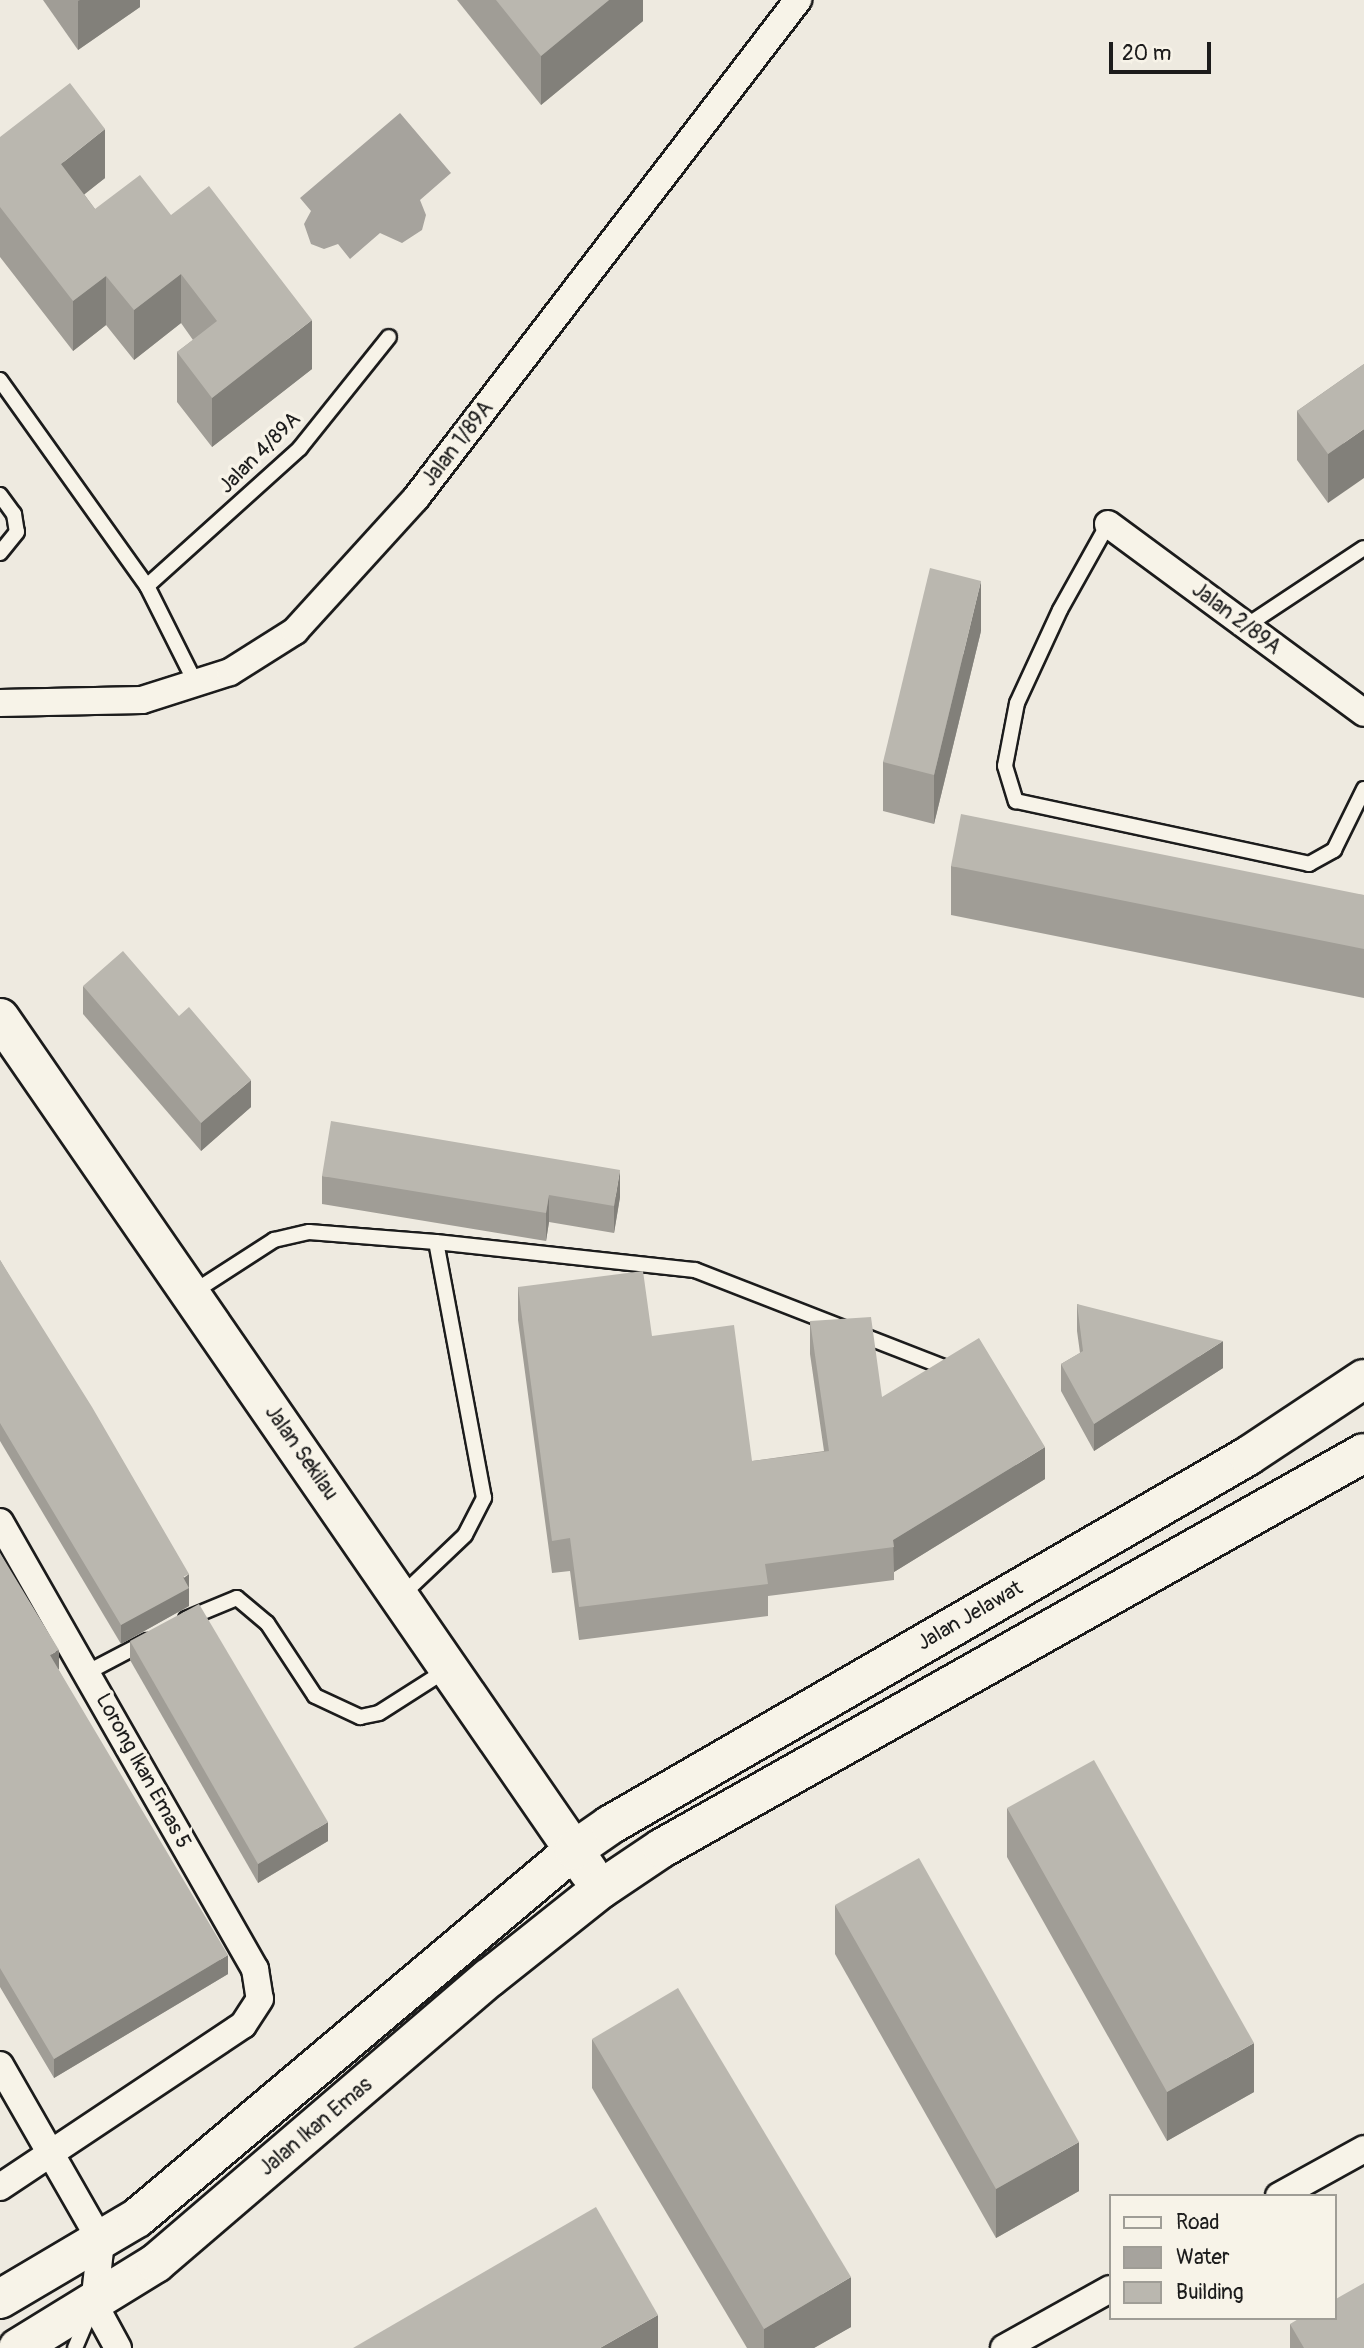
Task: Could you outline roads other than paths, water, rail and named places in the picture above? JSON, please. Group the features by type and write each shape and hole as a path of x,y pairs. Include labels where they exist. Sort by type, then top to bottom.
{"street":[{"name":"Jalan 1/89A","path":"0,703 142,699 230,672 295,631 416,498 798,0"},
{"name":"Jalan 2/89A","path":"1108,524 1364,713"},
{"name":"Jalan Sekilau","path":"0,1018 601,1889"},
{"name":"Jalan Jelawat","path":"574,1850 657,1795 1248,1456 1364,1378"},
{"path":"601,1889 681,1837 1364,1453"},
{"name":"Lorong Ikan Emas 5","path":"0,1521 255,1969 260,1999 243,2025 53,2154"},
{"path":"0,2300 137,2218 574,1850"},
{"name":"Jalan Ikan Emas","path":"18,2348 94,2304 156,2263 489,1978 601,1889"},
{"path":"0,2065 101,2241 94,2304 118,2348"},
{"path":"1283,2194 1364,2149"},
{"path":"0,2188 53,2154"},
{"path":"1004,2348 1108,2290"}],"lane":[{"name":"Jalan 4/89A","path":"147,586 300,448 389,337"},
{"path":"0,380 147,586 195,682"},
{"path":"0,495 14,514 16,532 0,553"},
{"path":"1108,524 1060,610 1017,703 1005,766 1016,801 1309,864 1334,850 1364,789"},
{"path":"1246,626 1364,548"},
{"path":"190,1294 274,1240 309,1232 436,1242 695,1270 946,1368"},
{"path":"400,1597 465,1535 484,1498 436,1242"},
{"path":"88,1672 216,1603 237,1598 267,1623 315,1696 360,1717 379,1713 449,1668"},
{"path":"75,2348 94,2304"}],"water":[{"path":"400,113 451,173 420,200 426,215 422,230 402,243 380,233 350,259 338,244 324,249 311,244 304,224 311,211 300,198"}]}
